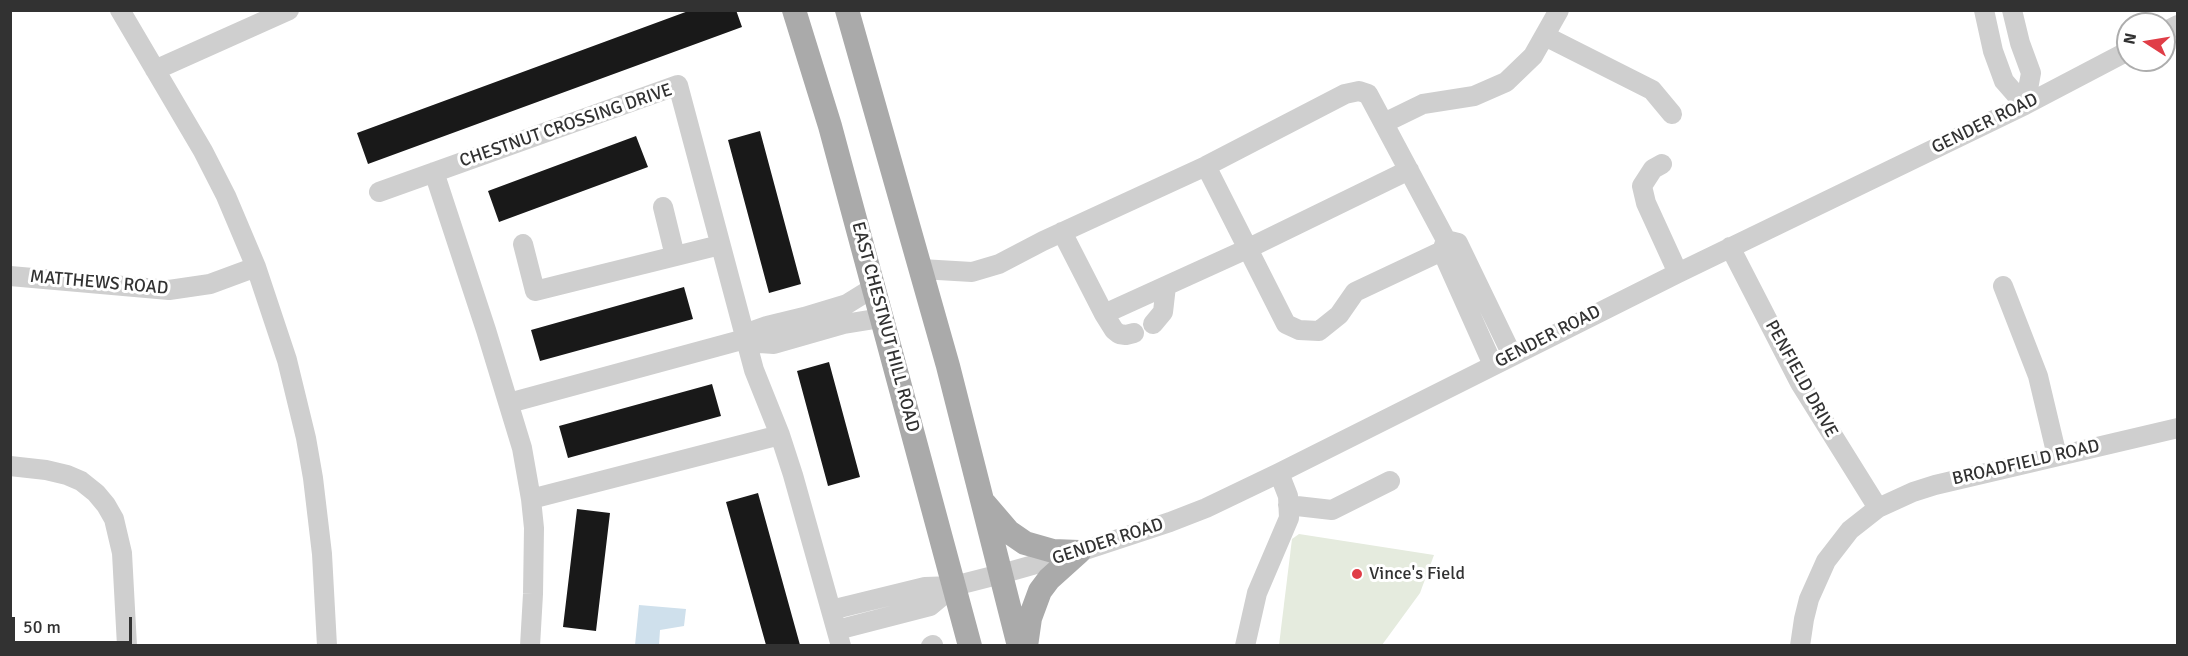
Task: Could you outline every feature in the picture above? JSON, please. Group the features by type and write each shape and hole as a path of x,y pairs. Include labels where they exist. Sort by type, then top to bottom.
{"main road":[{"name":"EAST CHESTNUT HILL ROAD","path":"794,10 830,126 970,645"},
{"path":"832,10 845,43 867,79"},
{"path":"847,10 948,366 1019,645"},
{"path":"981,498 1009,532 1025,543 1053,551 1079,552"},
{"path":"1026,645 1030,618 1040,591 1049,579 1079,552"}],"street":[{"path":"120,10 204,151 256,267 286,360 306,438 321,544 327,645"},
{"path":"155,70 289,10"},
{"path":"1384,123 1423,104 1474,96 1506,82 1533,56 1559,10"},
{"path":"1984,10 1993,51 2004,81 2025,105"},
{"path":"2013,10 2020,43 2031,73 2025,105"},
{"path":"1545,36 1652,90 1672,114"},
{"name":"GENDER ROAD","path":"954,586 1079,552 1170,522 1279,473 1730,247 2025,105 2116,57"},
{"name":"CHESTNUT CROSSING DRIVE","path":"379,192 678,86 745,339 763,397 780,435 839,638 930,606 954,586"},
{"path":"921,269 972,272 999,264 1062,232 1206,166 1345,94 1359,91 1368,94 1409,170 1444,246 1493,365"},
{"path":"1662,164 1653,169 1642,186 1646,202 1678,273"},
{"path":"1206,166 1286,324 1299,330 1319,331 1339,315 1355,292 1444,246 1458,243 1512,355"},
{"path":"1104,314 1247,249 1409,170"},
{"path":"434,172 522,448 531,499 534,560 530,645"},
{"path":"663,207 675,256"},
{"path":"1062,232 1114,330 1119,334 1134,333"},
{"path":"523,244 535,291 720,245"},
{"name":"PENFIELD DRIVE","path":"1730,247 1800,383 1878,508"},
{"name":"MATTHEWS ROAD","path":"10,276 169,290 210,284 256,267"},
{"path":"509,403 745,339 753,331 767,326 848,304 868,291 873,284"},
{"path":"1153,324 1163,312 1166,286"},
{"path":"2003,286 2037,376 2057,456"},
{"path":"745,339 760,344 774,344 844,324 875,319 884,321"},
{"name":"BROADFIELD ROAD","path":"1800,645 1809,600 1826,561 1850,530 1878,508 1935,485 2178,428"},
{"path":"531,499 780,435"},
{"path":"10,466 67,475 81,481 106,505 114,519 122,553 127,645"},
{"path":"1245,645 1257,593 1289,518 1288,496 1279,473"},
{"path":"1288,505 1332,510 1390,481"},
{"path":"831,610 925,587 954,586"}],"shaded area":[{"name":"Vince's Field","path":"1299,534 1434,555 1420,593 1382,645 1279,645 1292,539"}],"water":[{"path":"639,605 686,609 684,626 660,630 659,645 635,645"}],"building":[{"path":"691,10 736,10 742,27 368,164 357,133"},
{"path":"760,131 801,284 769,293 728,140"},
{"path":"636,136 648,167 499,222 488,191"},
{"path":"684,287 693,319 540,361 531,330"},
{"path":"829,362 860,477 828,486 797,371"},
{"path":"712,384 721,416 568,458 559,426"},
{"path":"758,493 800,645 766,645 726,502"},
{"path":"577,509 610,513 596,631 563,627"}],"place":[{"name":"Vince's Field","path":"1357,574"}]}
